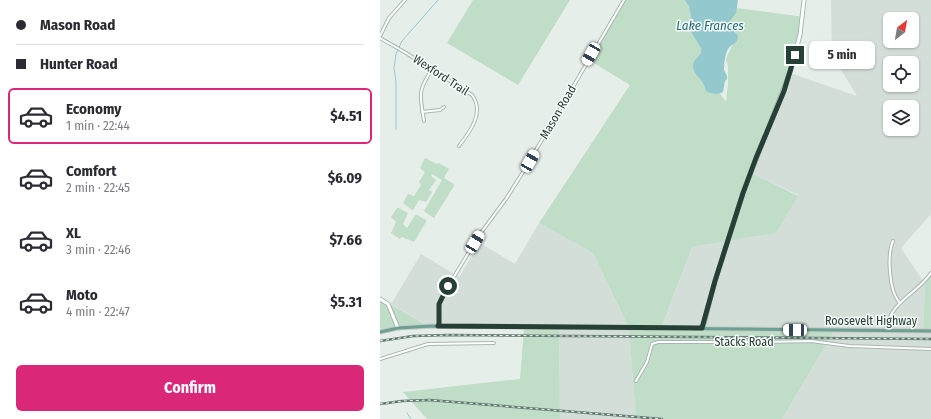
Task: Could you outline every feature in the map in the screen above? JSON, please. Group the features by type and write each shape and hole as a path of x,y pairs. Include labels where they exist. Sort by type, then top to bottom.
{"main road":[{"name":"Roosevelt Highway","path":"380,332 398,328 429,326 931,331"}],"street":[{"path":"380,37 390,18 405,0"},
{"name":"Mason Road","path":"438,326 439,304 441,298 480,234 507,198 523,172 624,0"},
{"path":"702,328 715,281 743,193 790,72 800,35 804,0"},
{"name":"Wexford Trail","path":"380,37 472,95 477,104 477,115 466,137 458,146"},
{"path":"424,121 420,94 421,89 432,69"},
{"path":"422,112 440,110 444,107"},
{"path":"893,241 890,248 890,273 896,298 899,302"},
{"path":"886,330 890,316 899,302 920,286 931,273"},
{"path":"380,299 388,304 398,328"},
{"name":"Stacks Road","path":"636,381 649,357 652,344 658,342 811,341 850,346 931,349"},
{"path":"380,358 428,344 494,343"}],"shaded area":[{"path":"831,0 931,0 931,214 901,248 925,284 923,333 931,333 931,419 782,419 834,331 704,326 662,327 692,247 776,233 798,195 752,173 790,73 857,96 832,55"},
{"path":"539,223 593,253 629,328 636,419 560,419 559,328 429,327 391,304 421,254 459,277 480,243 515,264"}],"green space":[{"path":"473,0 570,0 518,85 447,43"},
{"path":"625,0 686,0 695,14 704,46 693,66 712,82 726,102 728,66 726,59 735,39 728,21 737,8 804,17 790,73 752,173 798,196 776,233 692,247 662,326 834,331 782,419 636,419 629,328 593,253 539,223 630,85 589,60"},
{"path":"425,158 437,164 439,163 449,169 444,178 454,184 434,218 424,211 442,180 432,174 431,176 436,180 429,190 432,192 426,202 419,200 412,210 403,203 408,194 414,196 421,185 419,182 425,172 420,168"},
{"path":"397,208 408,213 403,224 407,228 415,215 426,220 414,242 402,237 400,239 391,233 396,222 391,217"},
{"path":"931,274 931,333 923,333 925,284"},
{"path":"380,298 429,327 395,329 380,333"},
{"path":"524,328 559,328 560,419 427,419 403,392 520,379"}],"water":[{"name":"Lake Frances","path":"685,0 738,0 736,13 729,22 731,28 738,36 738,39 728,49 726,54 724,70 727,79 725,81 723,92 719,94 706,91 694,70 694,63 701,53 701,48 690,30 691,16 689,6"}],"waterway":[{"path":"396,129 396,82 394,68 396,54 402,41 438,0"},
{"path":"407,413 411,419"}],"railway":[{"path":"380,341 413,336 449,335 931,339"},
{"path":"380,404 402,401 429,400 662,419"}],"route":[{"path":"448,286 438,307 438,326 702,328 715,281 743,193 784,91 795,55"}]}
